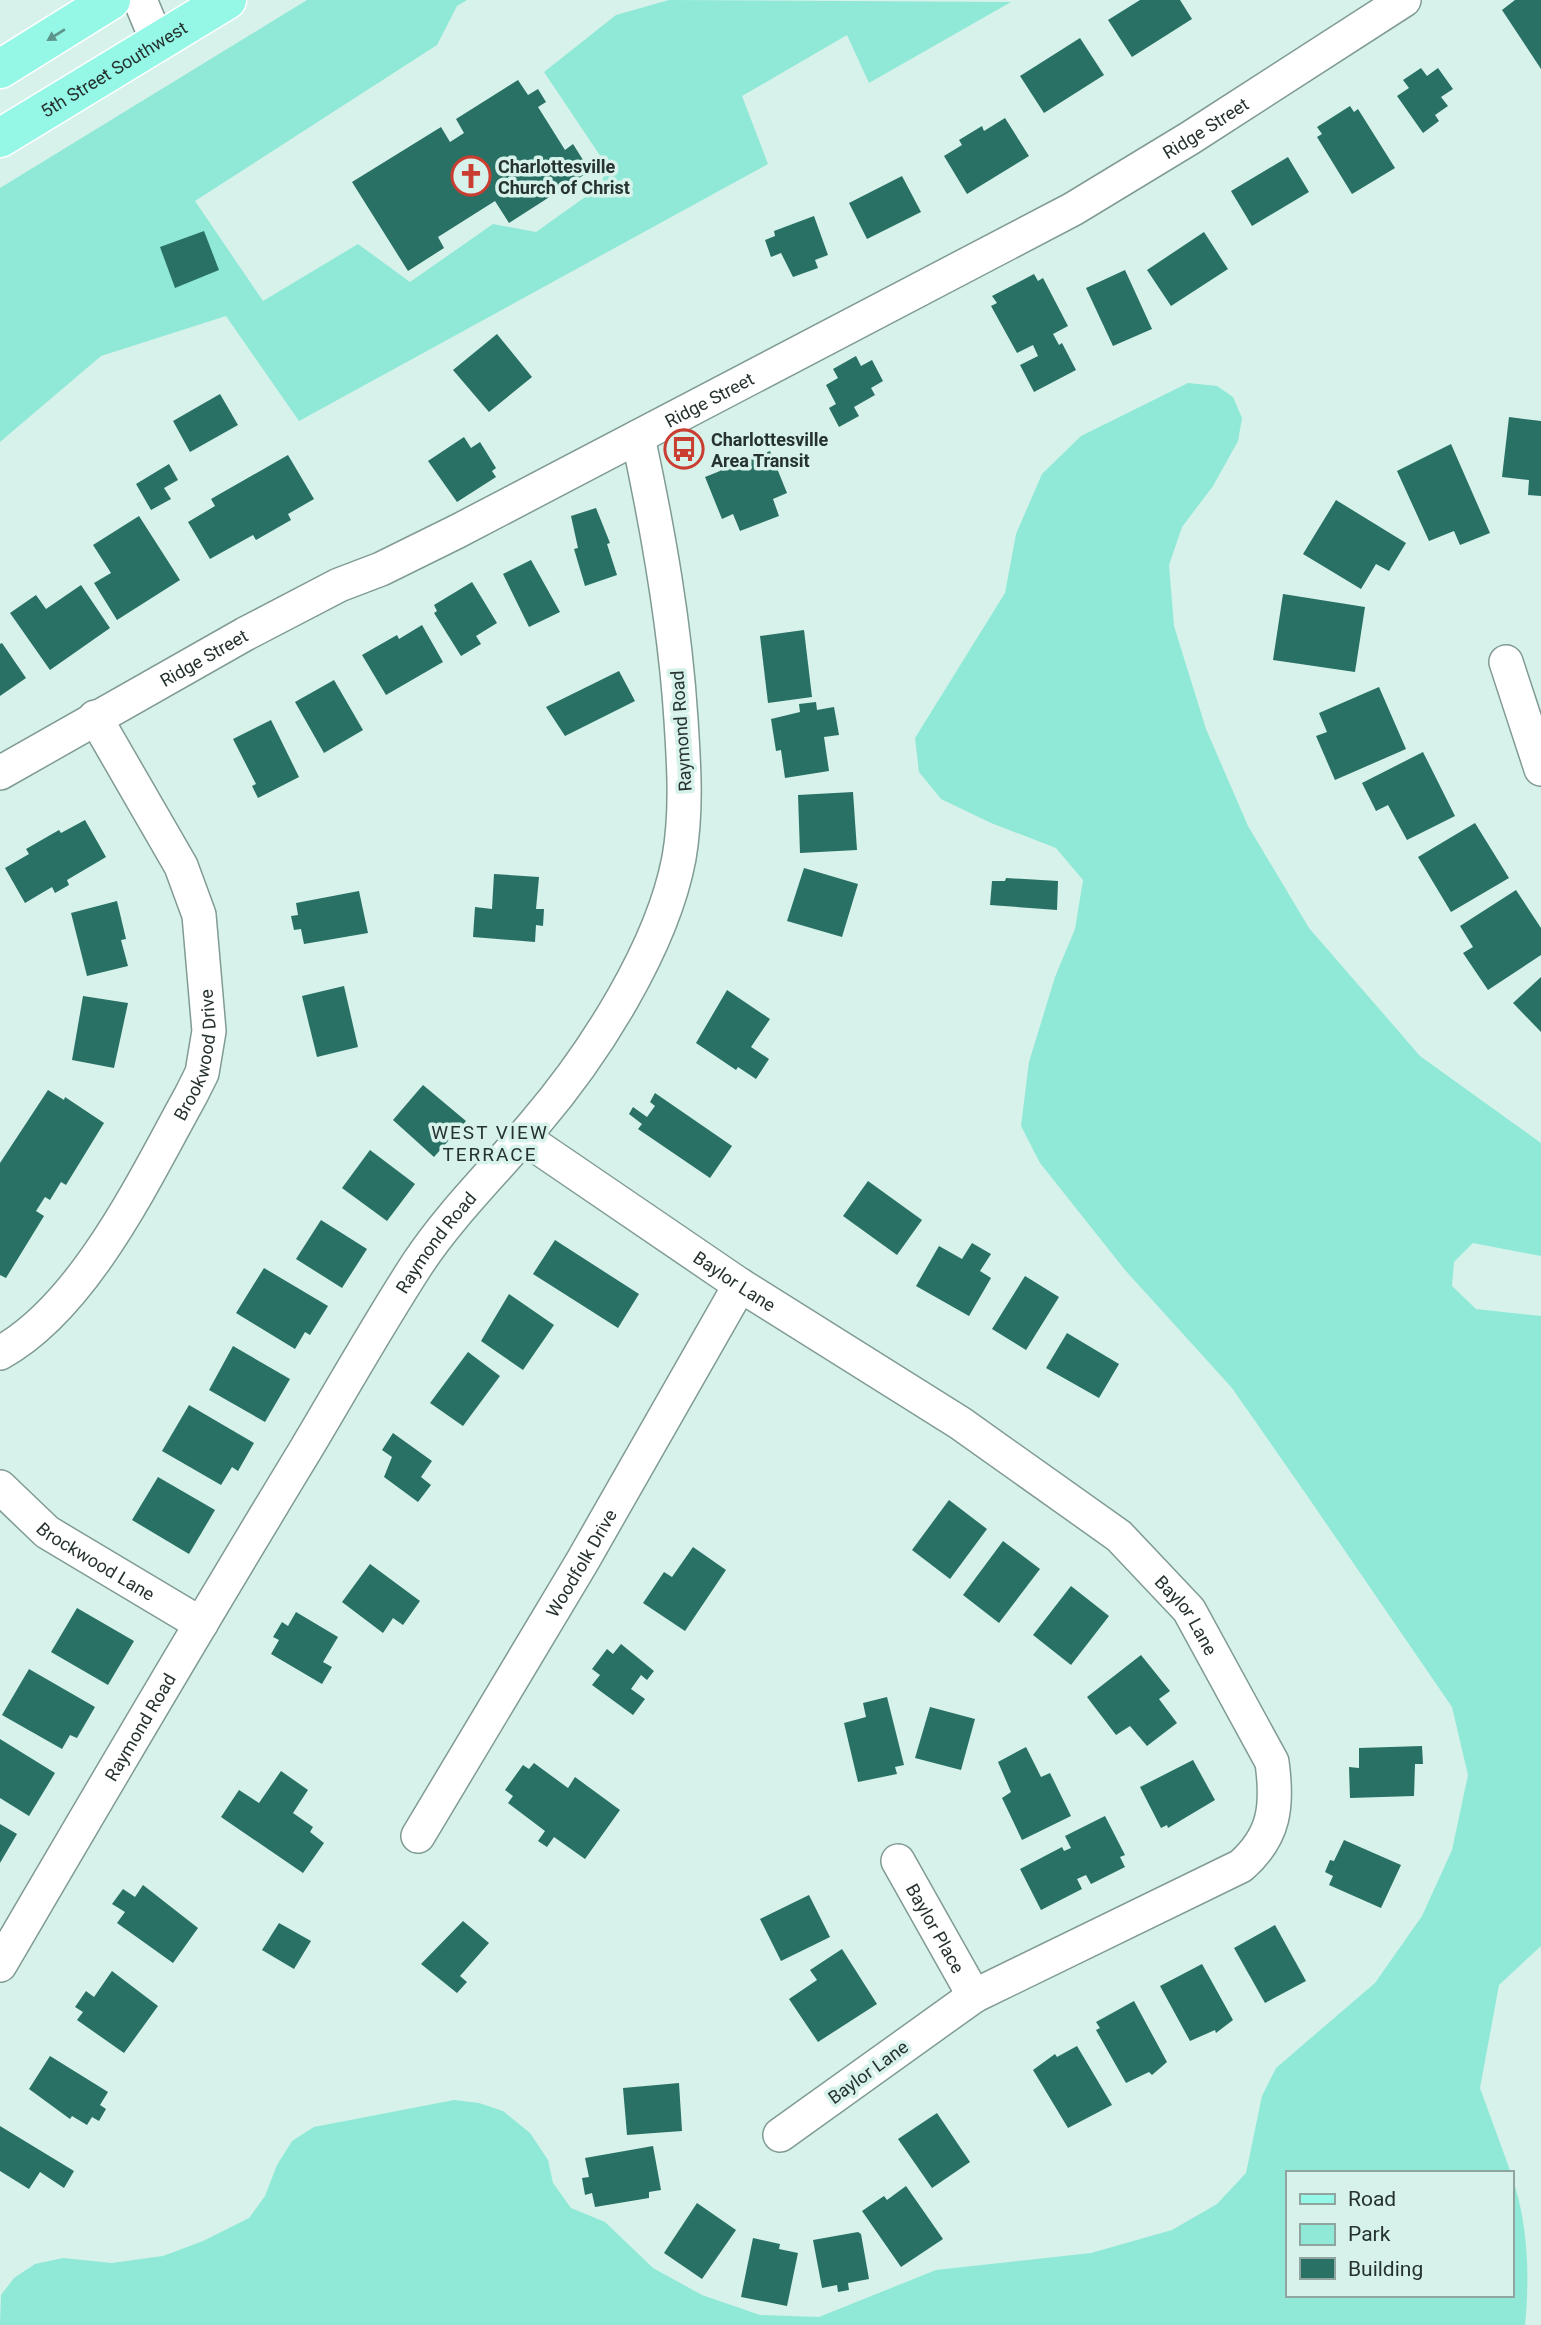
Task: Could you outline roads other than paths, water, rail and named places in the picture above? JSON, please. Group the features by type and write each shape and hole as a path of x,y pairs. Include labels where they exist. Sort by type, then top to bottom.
{"main road":[{"path":"0,69 111,0"},
{"name":"5th Street Southwest","path":"0,138 227,0"}],"street":[{"path":"140,0 158,43"},
{"name":"Ridge Street","path":"0,773 95,716 339,585 381,569 458,531 1073,209 1190,138 1404,0"},
{"name":"Raymond Road","path":"0,1965 201,1624 419,1263 458,1207 523,1137 584,1059 641,963 664,912 678,859 686,793 679,678 662,549 638,437"},
{"path":"1506,662 1541,769"},
{"name":"Brookwood Drive","path":"0,1353 18,1343 75,1289 191,1095 202,1073 209,1031 206,972 194,903 181,866 95,716"},
{"name":"Baylor Lane","path":"523,1137 740,1285 960,1423 1119,1536 1189,1610 1272,1762 1275,1784 1270,1831 1258,1851 1241,1866 974,1996 780,2135"},
{"name":"Woodfolk Drive","path":"418,1836 582,1562 740,1285"},
{"name":"Brockwood Lane","path":"0,1488 47,1532 201,1624"},
{"name":"Baylor Place","path":"898,1861 974,1996"}],"place":[{"name":"Charlottesville Church of Christ","path":"471,176"},
{"name":"Charlottesville Area Transit","path":"684,449"}],"district":[{"name":"WEST VIEW TERRACE","path":"490,1143"}]}
